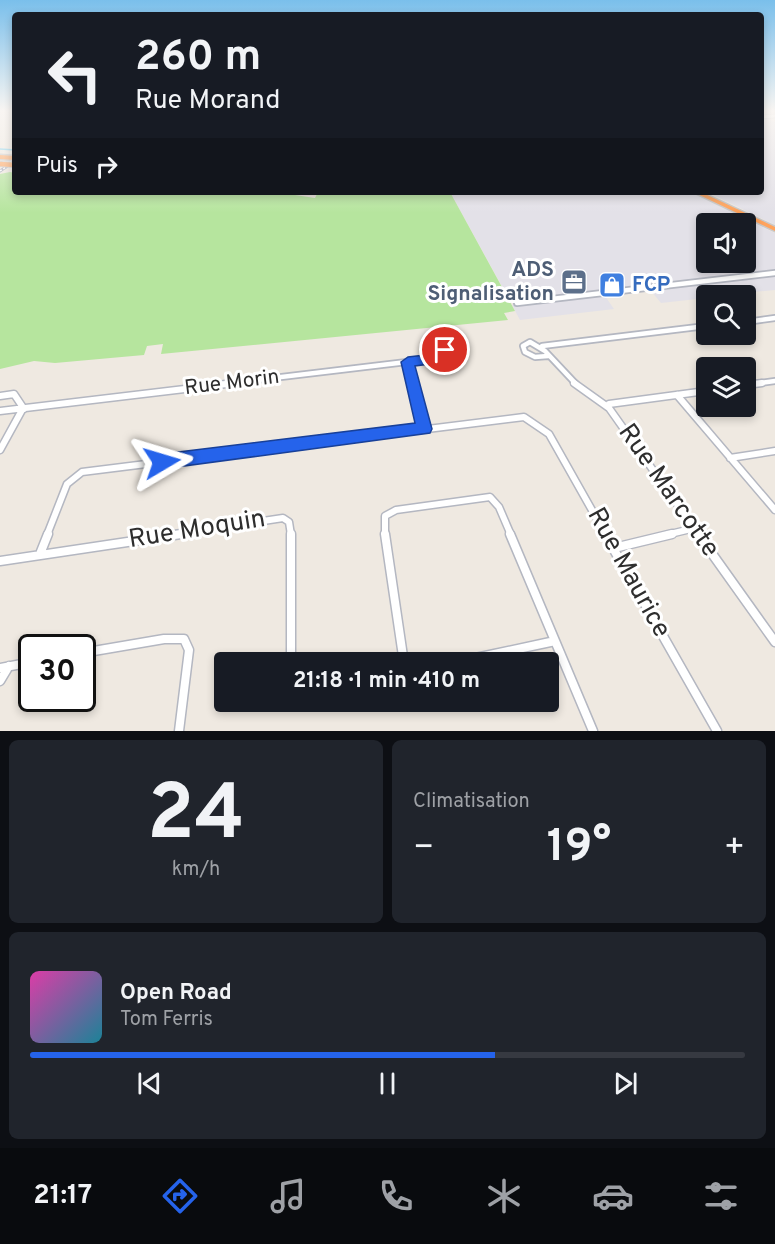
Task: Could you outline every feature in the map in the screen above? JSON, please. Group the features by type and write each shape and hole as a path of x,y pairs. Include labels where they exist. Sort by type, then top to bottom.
{"highway":[{"path":"703,195 775,229"},
{"path":"709,195 738,211"}],"street":[{"path":"517,303 775,273"},
{"path":"756,321 775,318"},
{"path":"542,346 696,328"},
{"name":"Rue Marcotte","path":"548,356 531,356 523,348 530,342 542,346 548,356 575,385 609,404 775,642"},
{"name":"Rue Morin","path":"0,411 440,358"},
{"path":"40,554 66,484 82,472 424,429 408,362"},
{"path":"756,384 775,381"},
{"path":"609,404 696,392"},
{"path":"0,396 14,394 24,409 0,450"},
{"path":"677,395 775,510"},
{"name":"Rue Maurice","path":"424,429 514,417 533,421 549,434 717,731"},
{"path":"730,458 775,451"},
{"path":"402,652 384,530 385,516 396,510 490,497 497,503 593,731"},
{"name":"Rue Moquin","path":"0,561 264,520 286,519 290,525 291,536 291,652"},
{"path":"614,548 694,528"},
{"path":"96,651 165,639 184,639 189,650 179,731"},
{"path":"506,652 555,642"},
{"path":"0,681 4,667"}],"shaded area":[{"path":"764,145 775,145 775,225 756,216 756,213 750,213 713,195 764,195"},
{"path":"452,195 697,195 734,213 696,213 696,273 756,273 756,224 775,233 775,271 510,301"},
{"path":"775,275 775,290 756,292 756,285 696,285 696,299 661,303 651,291 605,296 614,309 520,320 512,305"}],"green space":[{"path":"12,172 12,195 295,195 315,198 316,195 452,195 515,311 504,313 508,320 161,354 163,344 147,346 144,355 55,363 34,361 0,369 0,174"}],"waterway":[{"path":"0,149 12,150"}],"railway":[{"path":"0,171 12,163"}],"place":[{"name":"ADS Signalisation","path":"574,282"},
{"name":"FCP","path":"612,285"}],"route":[{"path":"162,462 424,429 408,362 440,358 440,353 445,350"}]}
